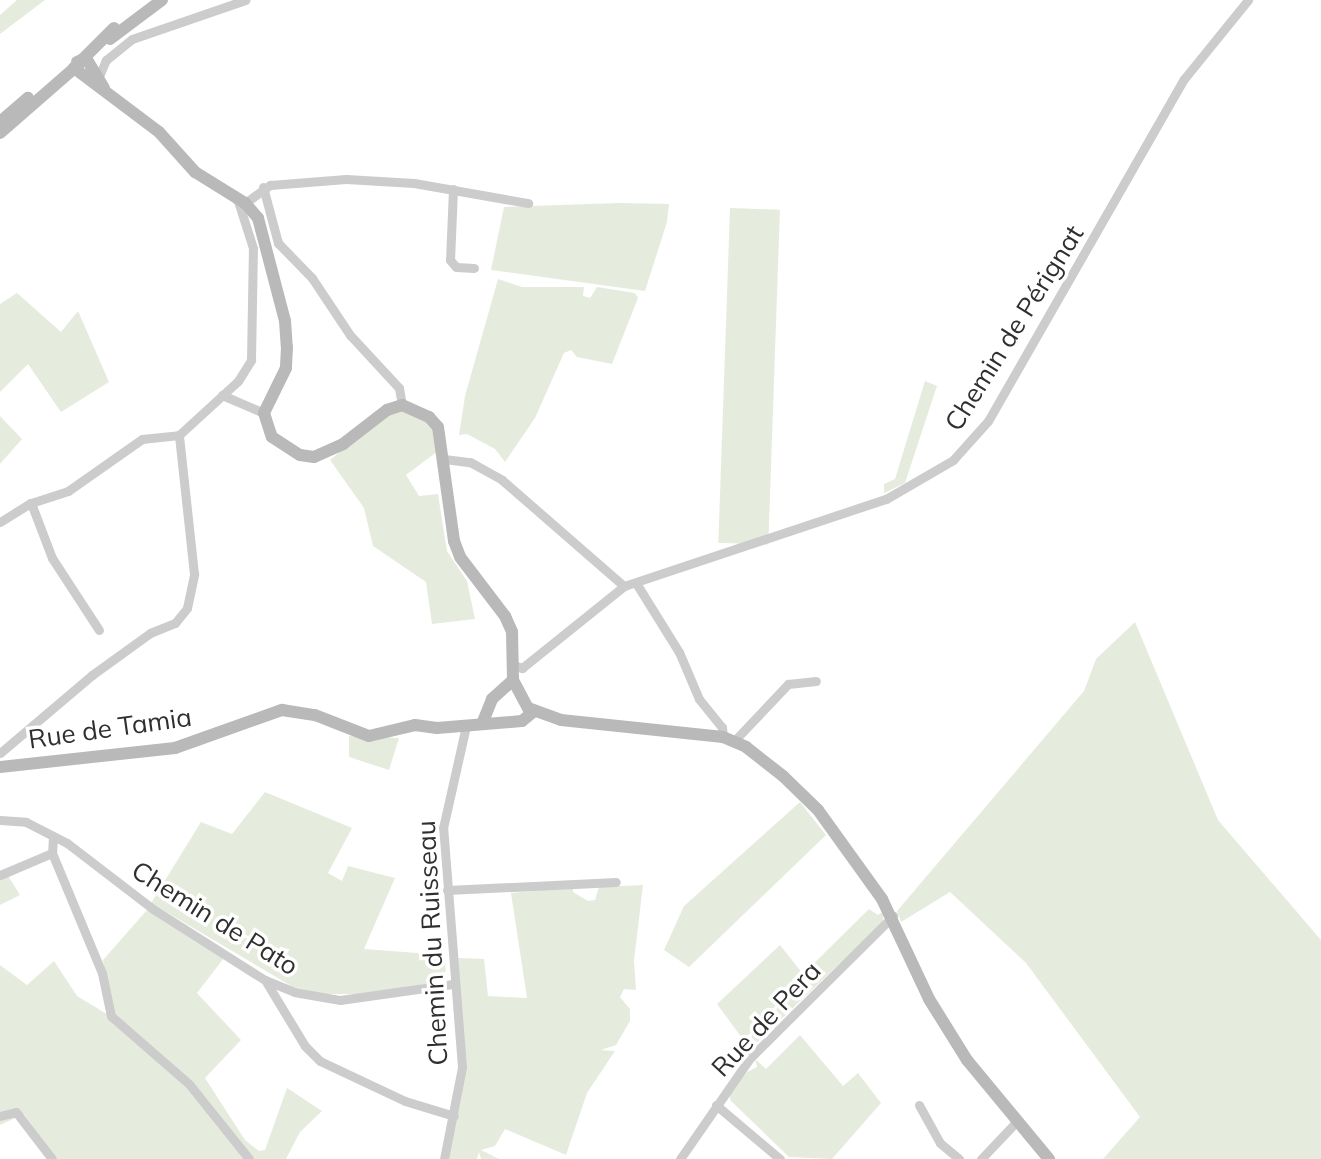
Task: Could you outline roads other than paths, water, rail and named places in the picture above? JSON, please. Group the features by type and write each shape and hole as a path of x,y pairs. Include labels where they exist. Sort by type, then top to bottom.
{"street":[{"path":"81,60 114,28 156,0"},
{"path":"0,122 162,0"},
{"path":"96,83 106,60 132,39 245,0"},
{"name":"Chemin de Pérignat","path":"514,665 522,668 624,586 886,499 953,460 988,421 1184,79 1248,0"},
{"path":"81,60 106,60"},
{"path":"81,60 96,83 159,132 195,172 241,201 258,218 285,321 286,368 264,413 272,436 300,455 326,455 367,422 402,405 419,410 438,427 454,541 460,557 505,616 512,632 513,680 533,712 561,720 728,739 783,776 818,810 893,916 940,1019 967,1060 1049,1159"},
{"path":"0,133 9,113"},
{"path":"241,201 263,187 346,180 453,189 528,203"},
{"path":"263,187 278,243 312,278 350,335 399,388 402,405"},
{"path":"453,189 450,260 456,267 474,268"},
{"path":"0,522 31,503 68,491 142,439 179,435 239,381 251,360 253,248 241,201"},
{"path":"222,395 264,413"},
{"path":"0,753 92,675 150,633 175,623 187,608 194,574 179,435"},
{"path":"444,459 470,462 502,480 624,586"},
{"path":"31,503 52,558 99,629"},
{"path":"636,583 666,630 699,699 722,727 728,739"},
{"path":"482,724 492,699 513,680"},
{"path":"728,739 788,684 816,681"},
{"name":"Rue de Tamia","path":"0,767 175,748 282,710 315,715 369,736 415,725 466,726 522,721 533,712"},
{"name":"Chemin du Ruisseau","path":"444,1159 462,1067 453,984 443,828 466,726"},
{"name":"Chemin de Pato","path":"0,820 26,822 53,836 153,909 265,980 318,998 340,1000 453,984"},
{"path":"53,836 52,853 102,973 111,1016 189,1084 249,1159"},
{"path":"0,875 52,853"},
{"path":"447,890 616,881"},
{"name":"Rue de Pera","path":"680,1159 750,1058 893,916"},
{"path":"265,980 305,1046 320,1061 405,1101 454,1116"},
{"path":"716,1105 780,1159"},
{"path":"919,1105 940,1143 959,1159"},
{"path":"0,1116 16,1112 52,1159"},
{"path":"981,1159 1018,1120"}]}
